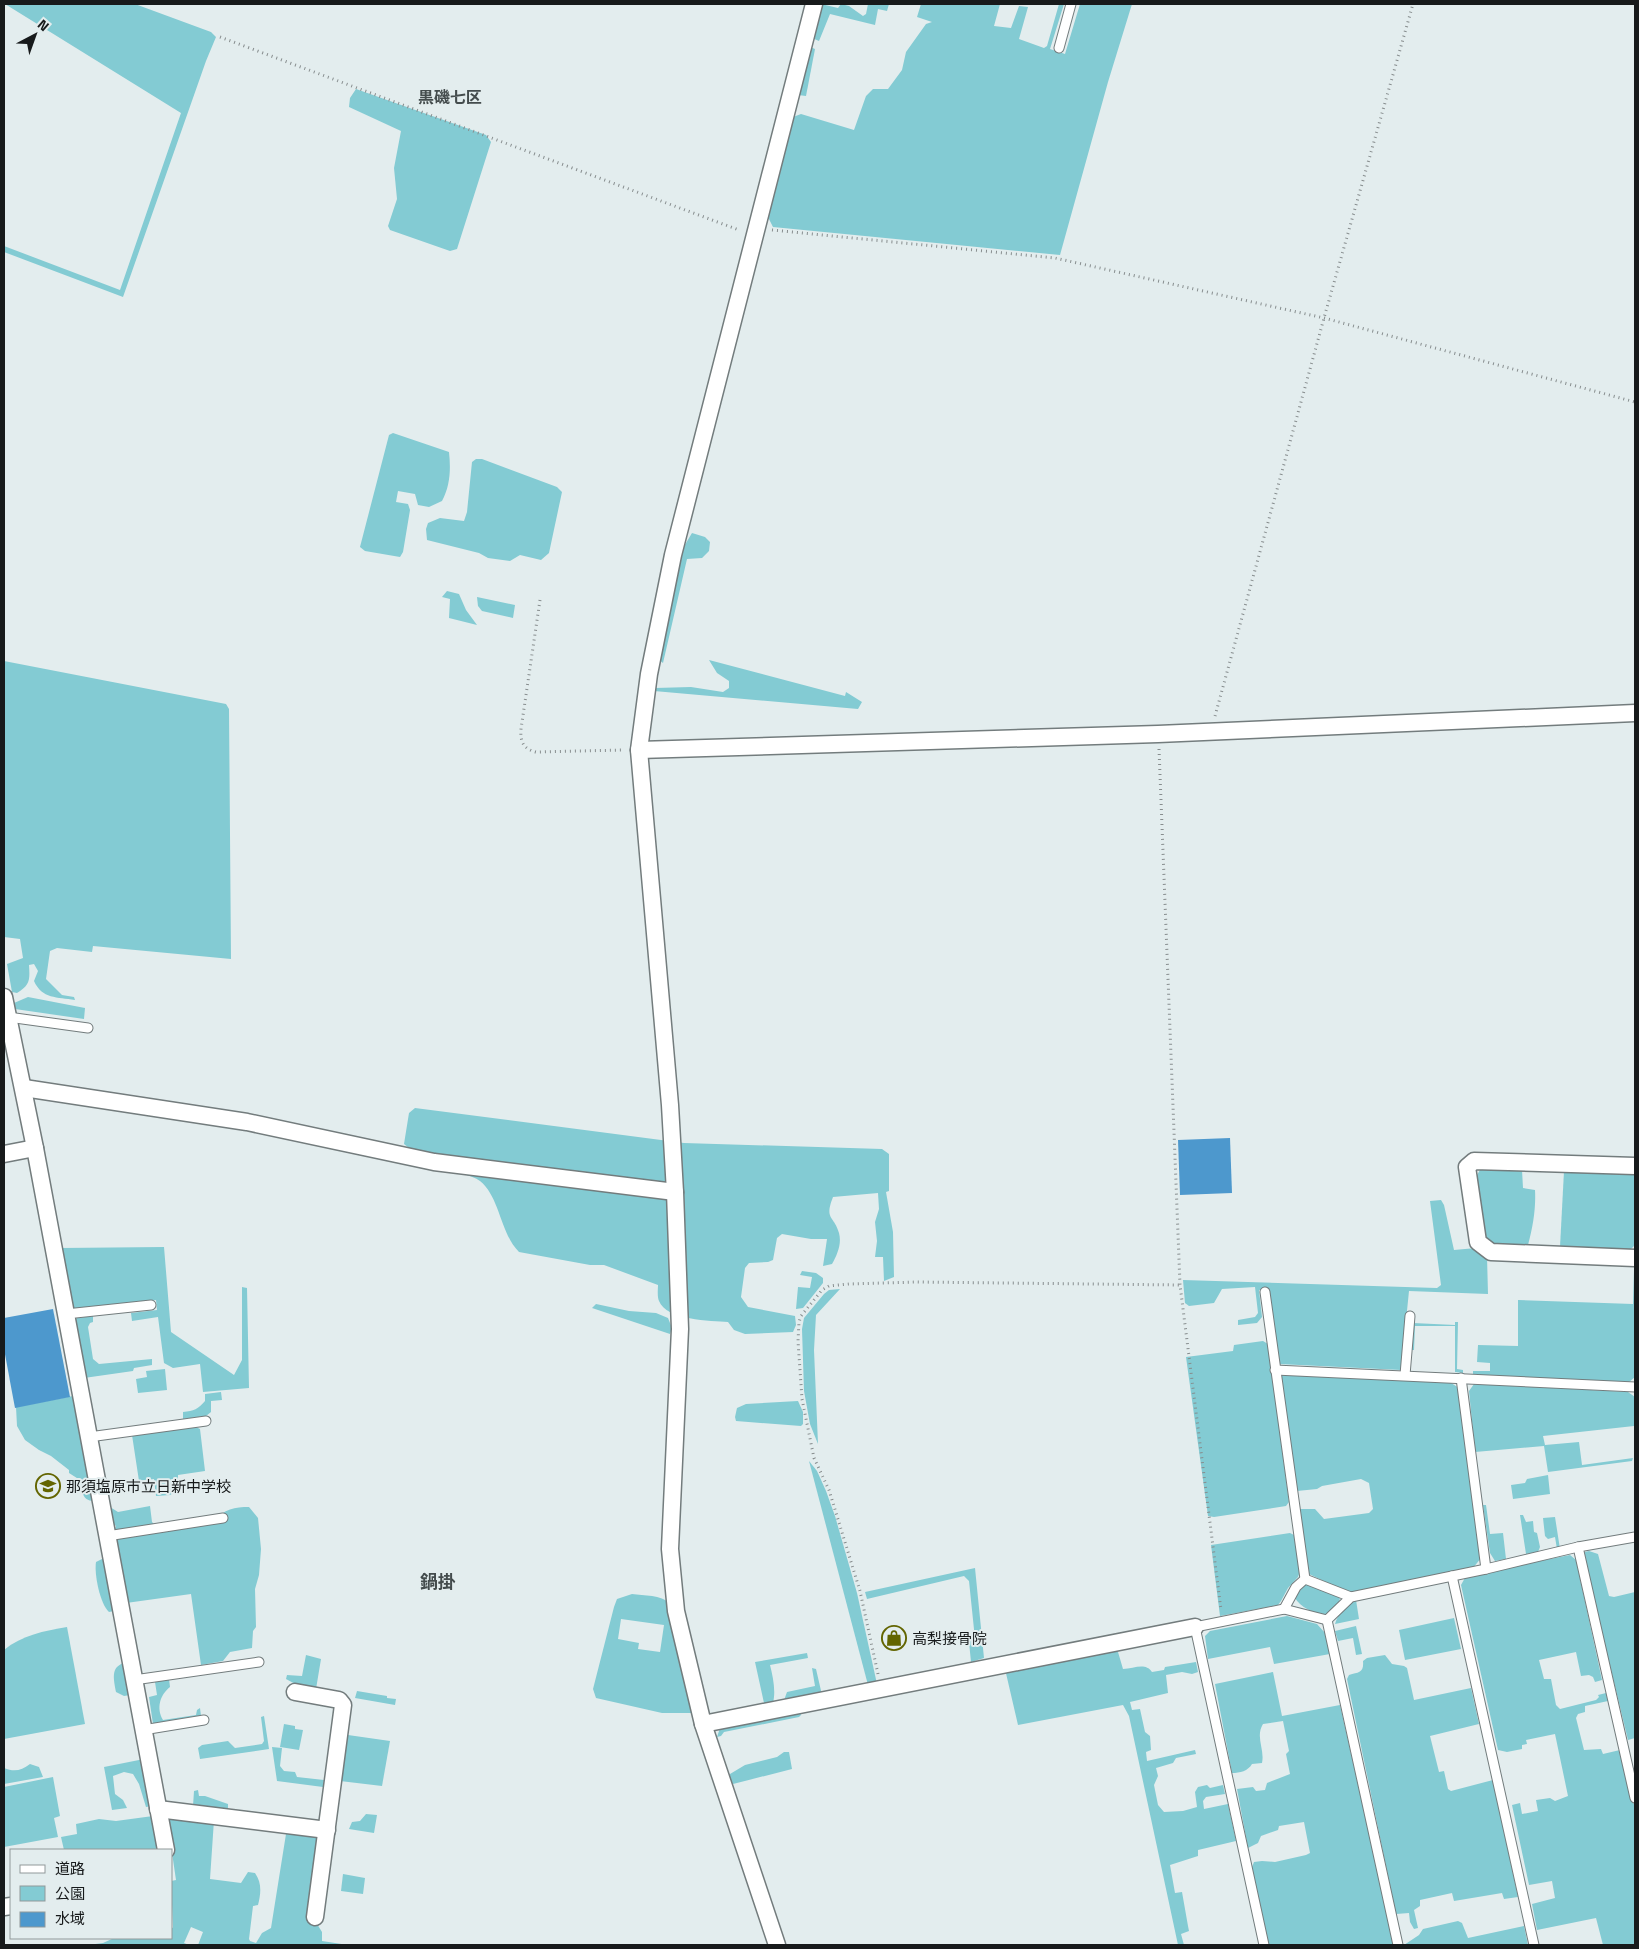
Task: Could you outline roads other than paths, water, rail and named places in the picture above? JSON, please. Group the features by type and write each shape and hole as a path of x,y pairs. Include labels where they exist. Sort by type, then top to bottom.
{"street":[{"path":"777,1945 703,1724 676,1611 670,1549 680,1329 675,1192 670,1105 639,750 649,674 673,555 757,233 814,4"},
{"path":"639,750 1158,734 1635,713"},
{"path":"4,997 8,1017 8,1038 24,1088 166,1849"},
{"path":"24,1088 247,1122 434,1162 675,1192"},
{"path":"4,1154 35,1148"},
{"path":"1635,1166 1474,1161 1467,1167 1478,1242 1491,1252 1635,1258"},
{"path":"703,1724 1196,1627"},
{"path":"295,1692 339,1700 343,1705 315,1916"},
{"path":"158,1809 327,1830"}],"lane":[{"path":"1058,48 1071,4"},
{"path":"8,1017 88,1028"},
{"path":"1265,1292 1305,1579"},
{"path":"66,1314 151,1305"},
{"path":"1405,1375 1410,1316"},
{"path":"1275,1370 1635,1387"},
{"path":"1461,1378 1486,1569"},
{"path":"89,1437 206,1421"},
{"path":"107,1536 223,1518"},
{"path":"1327,1620 1352,1597 1486,1569 1578,1547 1635,1537"},
{"path":"1578,1547 1635,1798"},
{"path":"1452,1576 1534,1945"},
{"path":"1305,1579 1352,1597"},
{"path":"1284,1609 1296,1587 1305,1579"},
{"path":"1264,1945 1196,1627 1284,1609 1327,1620"},
{"path":"1327,1620 1398,1945"},
{"path":"134,1680 259,1662"},
{"path":"143,1730 204,1720"}],"water":[{"path":"1230,1138 1232,1193 1180,1195 1178,1140"},
{"path":"53,1309 70,1397 15,1408 4,1349 4,1318"}],"place":[{"name":"那須塩原市立日新中学校","path":"48,1486"},
{"name":"高梨接骨院","path":"894,1638"}],"district":[{"name":"黒磯七区","path":"450,97"},
{"name":"鍋掛","path":"438,1581"}]}
